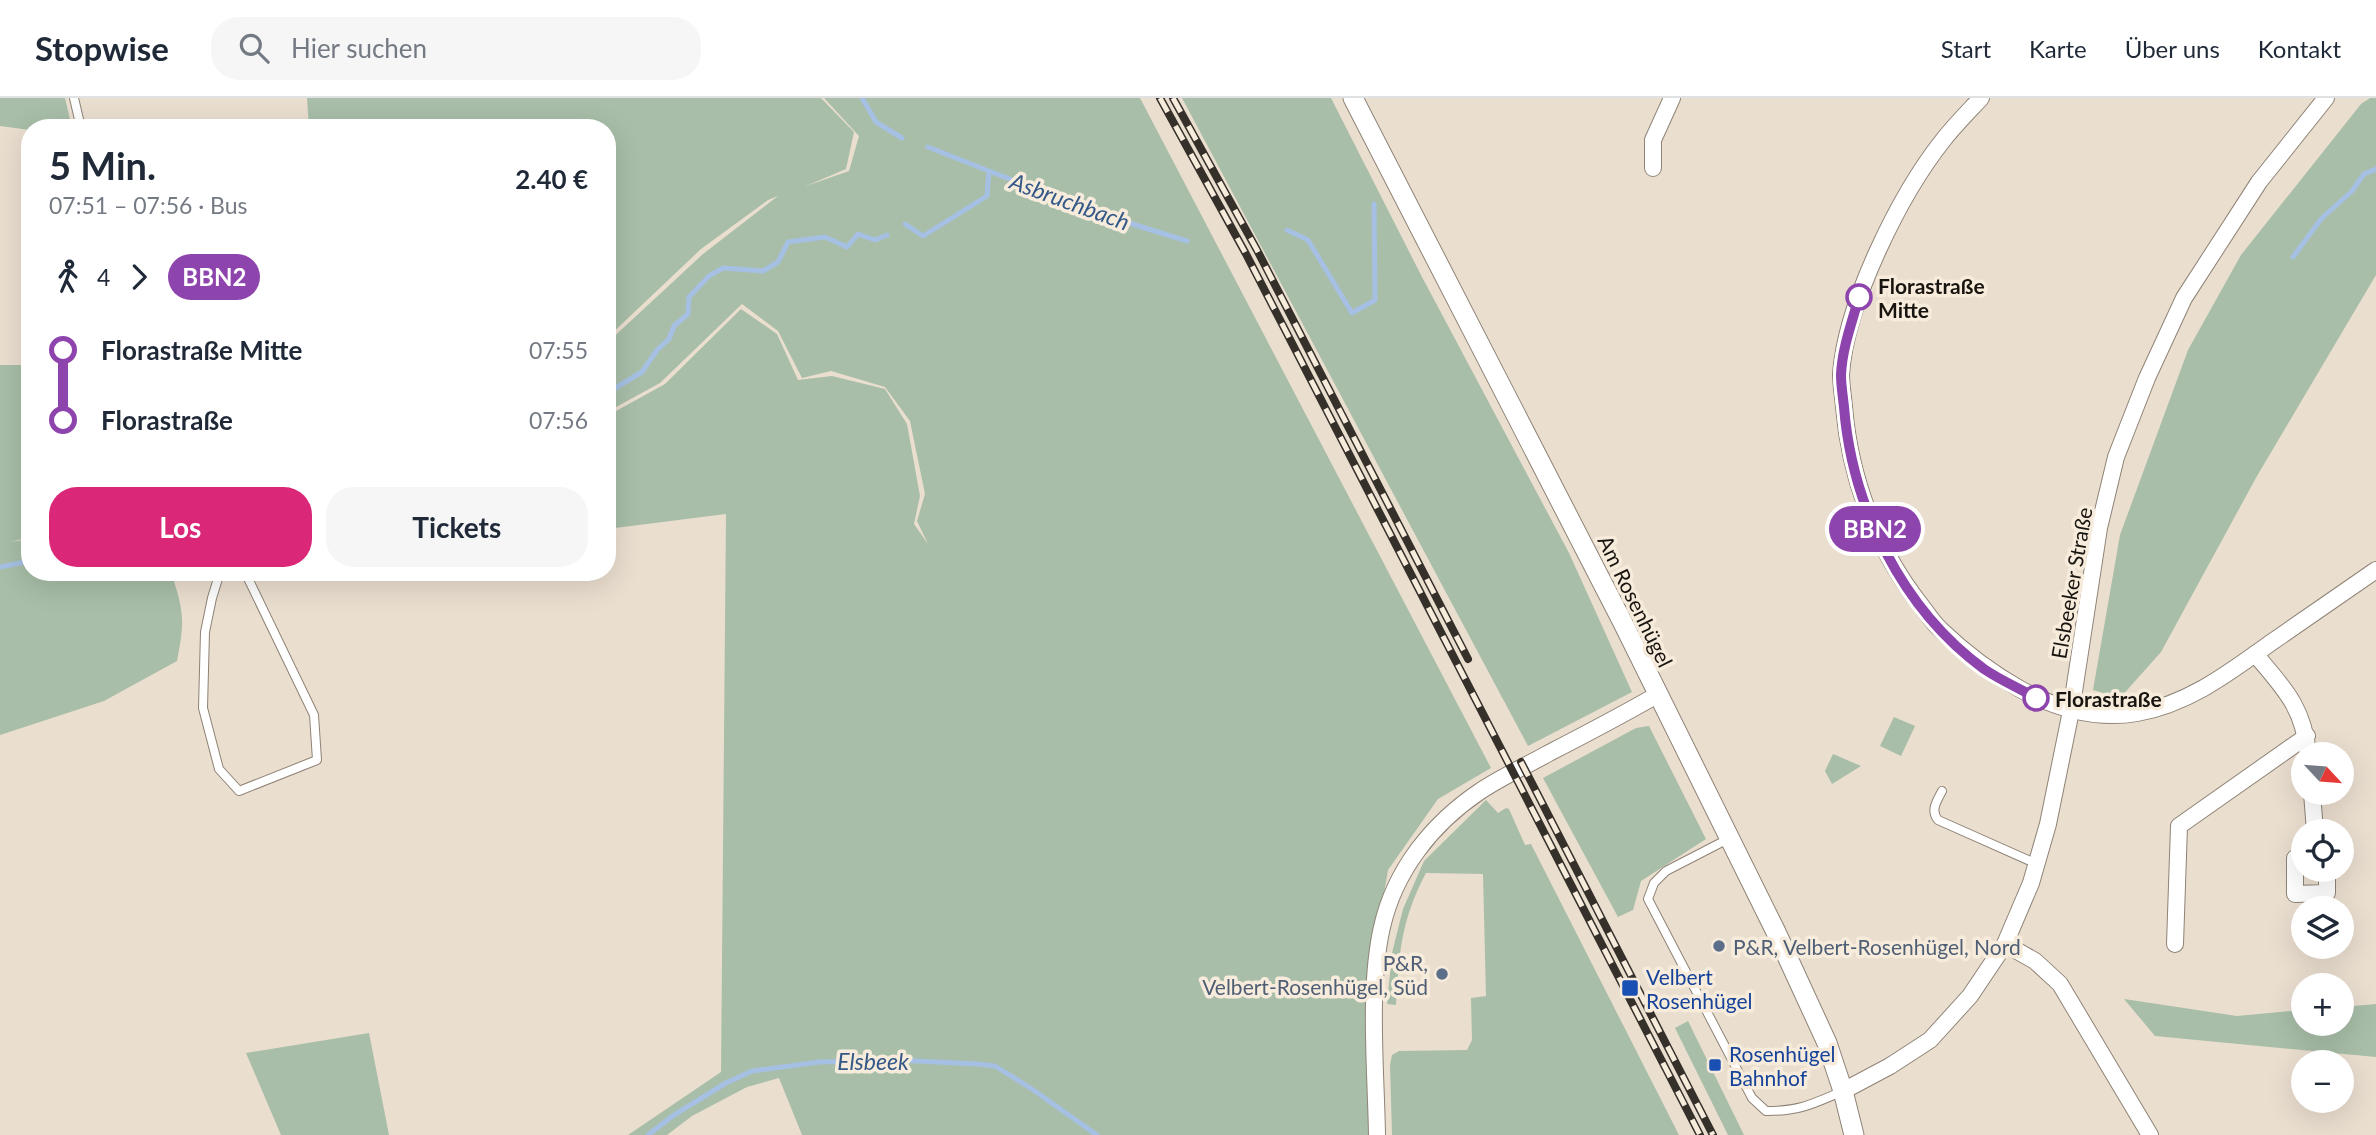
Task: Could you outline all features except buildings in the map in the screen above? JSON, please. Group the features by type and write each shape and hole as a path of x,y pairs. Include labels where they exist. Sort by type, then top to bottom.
{"street":[{"name":"Am Rosenhügel","path":"1353,98 1617,611 1730,838 1827,1043 1854,1135"},
{"path":"1653,168 1653,140 1672,98"},
{"path":"1981,98 1930,158 1880,248 1859,297 1848,335 1841,375 1845,424 1852,463 1864,502 1878,536 1910,591 1931,619 1985,669 2036,698 2071,710 2104,715 2136,713 2175,703 2210,685 2376,570"},
{"name":"Elsbeeker Straße","path":"1843,1091 1891,1066 1930,1040 1970,996 2005,944 2037,864 2048,824 2071,710 2099,528 2116,457 2147,379 2184,298 2259,182 2326,98"},
{"path":"2255,654 2291,695 2307,742"},
{"path":"1377,1135 1376,992 1382,927 1395,885 1418,849 1447,816 1481,790 1657,695"},
{"path":"2175,944 2179,827 2307,736"},
{"path":"2295,882 2295,894 2327,893 2327,882"},
{"path":"2005,944 2035,961 2060,984 2150,1135"}],"lane":[{"path":"74,98 79,119"},
{"path":"217,581 205,632 203,708 219,769 239,791 317,760 314,715 248,581"},
{"path":"1941,791 1933,810 1938,820 2037,864"},
{"path":"1730,838 1667,871 1654,883 1648,899 1752,1098 1766,1111 1790,1111 1802,1109 1843,1091"}],"green space":[{"path":"0,98 65,98 70,119 21,119 21,129 0,126"},
{"path":"307,98 821,98 854,132 846,169 806,186 849,171 859,136 824,98 1140,98 1491,768 1438,799 1388,870 1367,993 1371,1135 802,1135 779,1078 747,1087 692,1116 667,1135 628,1135 721,1072 726,514 616,528 616,411 665,384 741,309 777,334 798,380 832,376 885,389 907,424 920,496 914,524 928,544 917,521 925,494 910,421 885,387 831,371 802,378 778,331 742,304 660,383 616,407 616,335 703,254 778,196 768,200 701,249 616,329 616,119 308,119"},
{"path":"1182,98 1331,98 1422,277 1569,553 1632,692 1528,746"},
{"path":"2370,98 2376,98 2376,275 2257,476 2161,652 2120,698 2093,690 2120,535 2188,350 2241,255 2361,104"},
{"path":"0,365 21,365 21,539 10,542 21,540 21,581 174,581 181,607 182,625 177,661 104,701 0,735"},
{"path":"1894,717 1915,726 1901,756 1880,746"},
{"path":"1649,726 1706,839 1641,881 1633,910 1618,917 1543,778 1636,728"},
{"path":"1833,754 1861,766 1832,784 1825,771"},
{"path":"1486,800 1498,813 1509,809 1525,845 1531,844 1679,1135 1392,1135 1392,1055 1399,1051 1467,1050 1472,1040 1471,998 1486,996 1483,874 1426,873 1406,922 1398,969 1396,1005 1387,1004 1392,953 1403,909 1424,861"},
{"path":"2124,999 2237,1016 2291,1011 2291,1036 2354,1036 2354,1006 2376,1004 2376,1057 2354,1055 2354,1050 2302,1050 2155,1036"},
{"path":"1688,1021 1744,1135 1728,1135 1675,1028"},
{"path":"369,1033 389,1135 281,1135 246,1053"}],"waterway":[{"path":"862,98 876,122 902,138"},
{"path":"928,147 989,171"},
{"name":"Elsbeek","path":"2293,257 2321,219 2352,191 2364,174 2376,169"},
{"name":"Asbruchbach","path":"905,224 923,236 987,196 989,171 1103,215 1187,241"},
{"name":"Asbruchbach","path":"1287,230 1308,240 1352,313 1375,300 1374,204"},
{"name":"Asbruchbach","path":"616,388 642,372 657,350 669,339 674,326 688,314 689,297 709,276 723,268 763,271 778,262 788,242 825,237 847,247 858,234 875,240 887,235"},
{"name":"Asbruchbach","path":"0,567 21,563"},
{"name":"Elsbeek","path":"648,1135 674,1115 726,1083 752,1071 819,1062 896,1060 995,1066 1097,1135"}],"railway":[{"path":"1160,98 1246,254 1700,1135"},
{"path":"1173,98 1257,250 1468,659"},
{"path":"1521,762 1713,1135"}],"bus line":[{"name":"BBN2","path":"1859,297 1848,335 1841,375 1845,424 1852,463 1864,502 1883,547 1910,591 1939,628 1985,669 2036,698"}],"place":[{"name":"Florastraße Mitte","path":"1859,297"},
{"name":"Florastraße","path":"2036,698"},
{"name":"P&R, Velbert-Rosenhügel, Nord","path":"1719,946"},
{"name":"P&R, Velbert-Rosenhügel, Süd","path":"1442,974"},
{"name":"Velbert Rosenhügel","path":"1630,988"},
{"name":"Rosenhügel Bahnhof","path":"1715,1065"}]}
